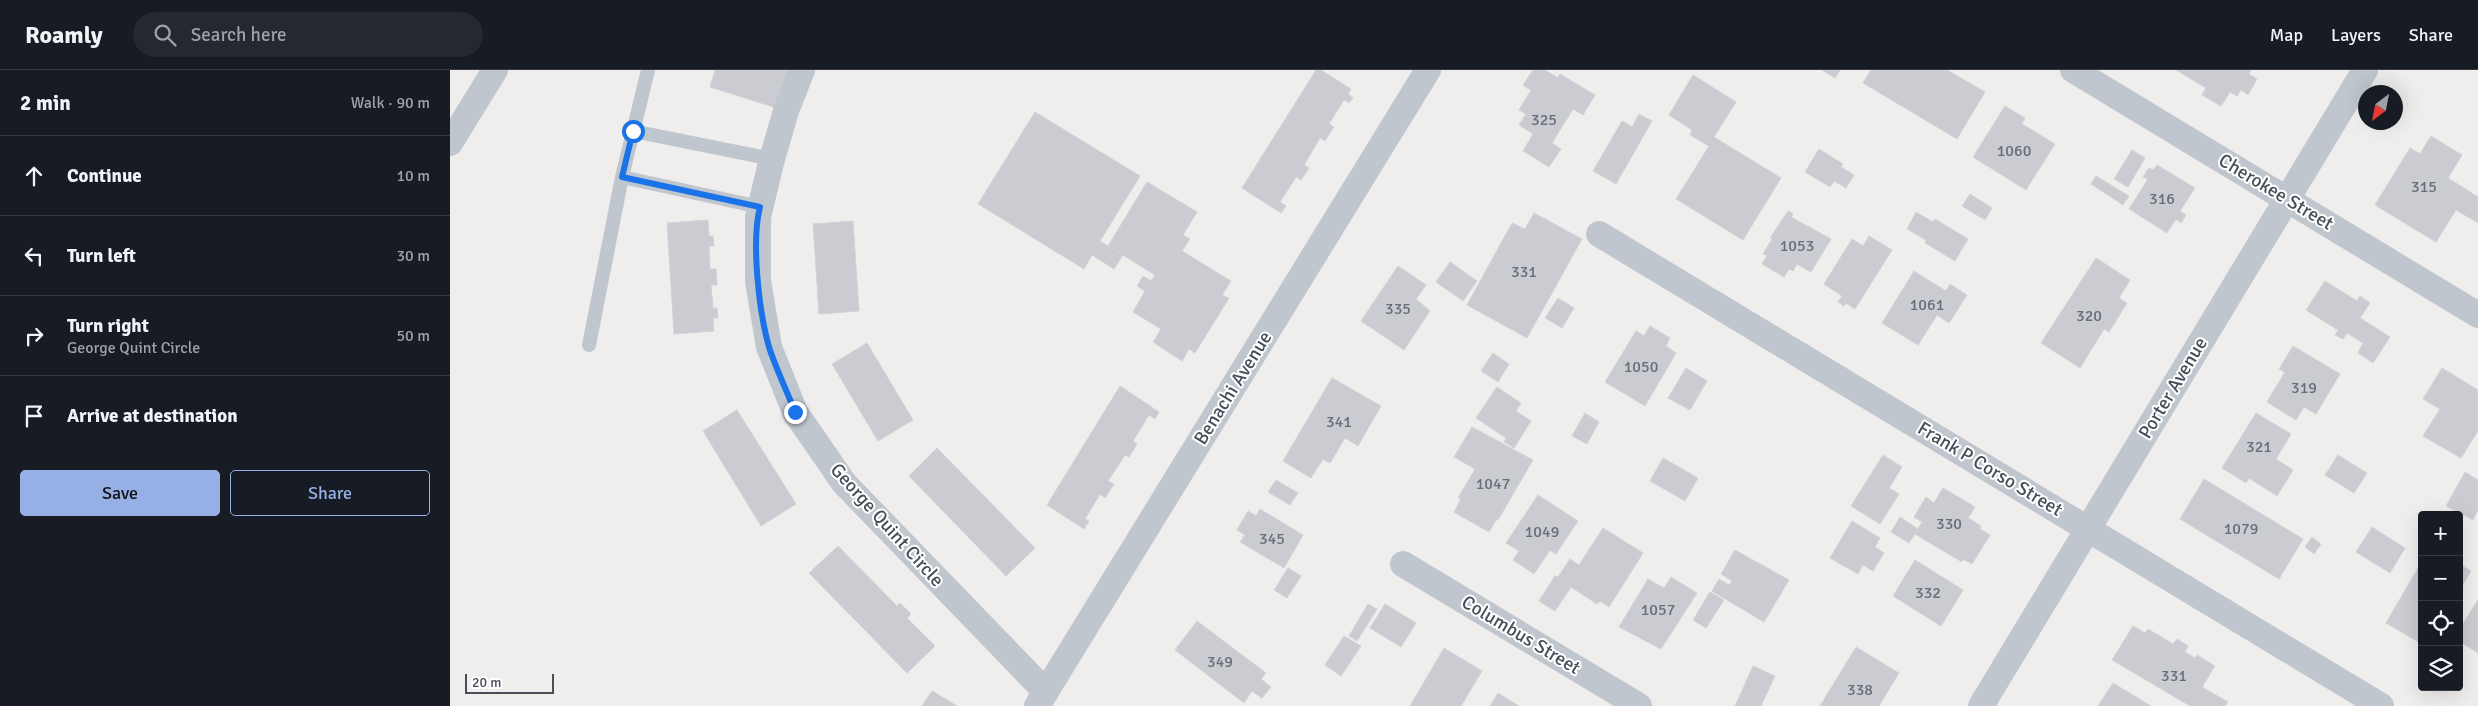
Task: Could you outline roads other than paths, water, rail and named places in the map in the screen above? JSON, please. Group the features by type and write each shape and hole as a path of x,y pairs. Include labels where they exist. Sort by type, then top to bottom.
{"street":[{"path":"450,142 495,70"},
{"name":"George Quint Circle","path":"802,70 772,159 758,217 758,281 769,347 795,412 844,483 1041,699"},
{"name":"Benachi Avenue","path":"1041,699 1428,70"},
{"name":"Cherokee Street","path":"2073,70 2478,315"},
{"name":"Porter Avenue","path":"1981,706 2366,70"},
{"name":"Frank P Corso Street","path":"1599,234 2381,706"},
{"name":"Columbus Street","path":"1403,564 1640,706"}],"lane":[{"path":"589,345 622,177 648,70"},
{"path":"633,131 772,159"},
{"path":"622,177 760,207"}]}
